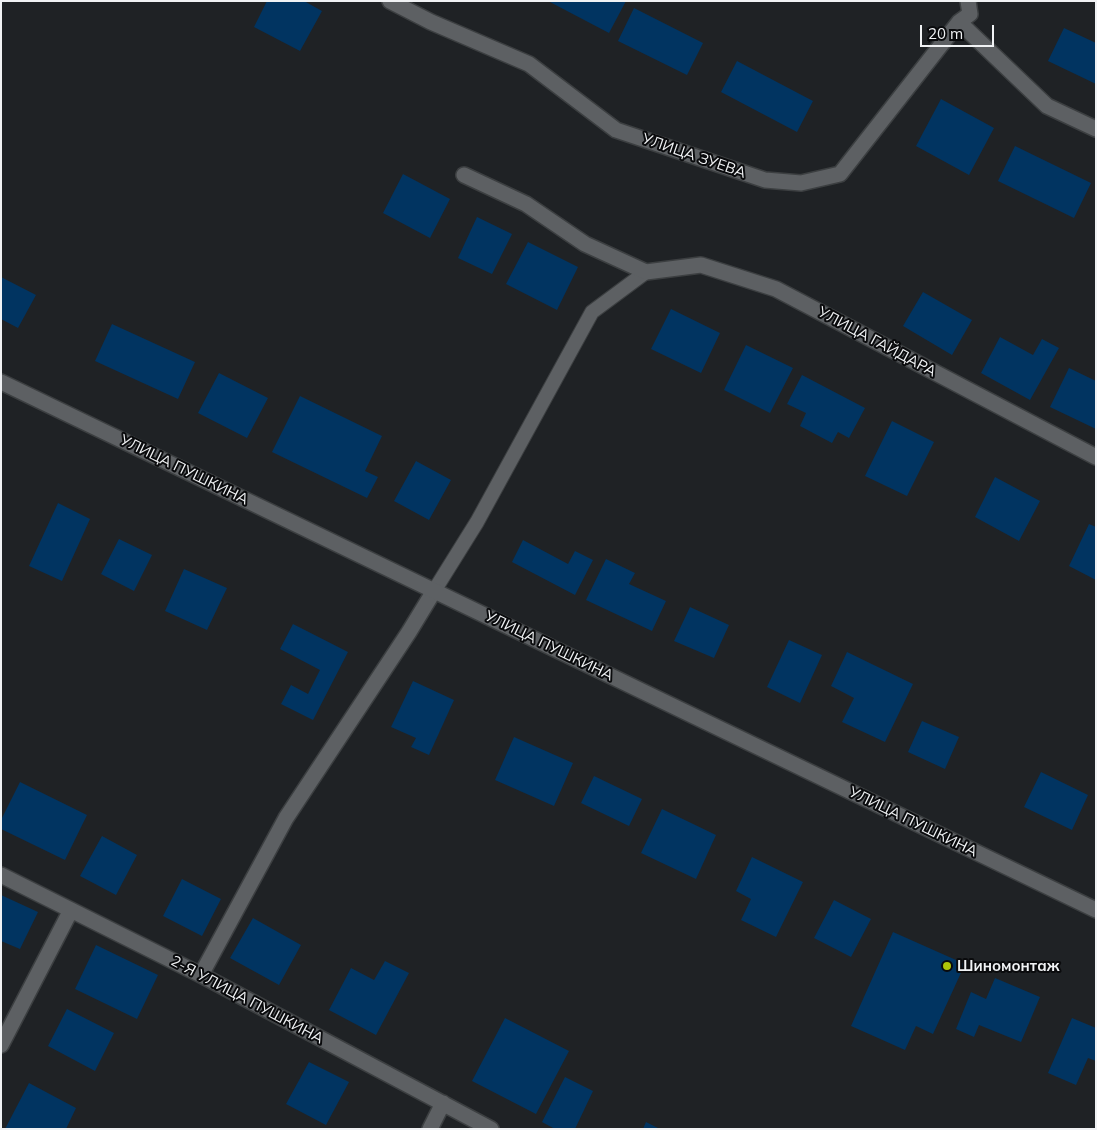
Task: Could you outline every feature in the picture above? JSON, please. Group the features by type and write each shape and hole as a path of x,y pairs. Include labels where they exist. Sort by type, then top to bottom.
{"street":[{"name":"УЛИЦА ЗУЕВА","path":"390,1 431,22 528,64 616,130 765,180 801,183 840,174 959,22 970,14 968,1"},
{"path":"959,22 1047,106 1096,129"},
{"path":"464,175 526,204 586,244 646,272"},
{"name":"УЛИЦА ГАЙДАРА","path":"646,272 701,264 776,289 1096,457"},
{"name":"УЛИЦА ПУШКИНА","path":"1,382 1096,910"},
{"path":"201,975 286,818 404,640 434,591"},
{"name":"2-Я УЛИЦА ПУШКИНА","path":"1,875 201,975 491,1129"},
{"path":"1,1045 71,910"},
{"path":"430,1129 443,1103"}],"lane":[{"path":"434,591 477,522 592,312 646,272"}],"building":[{"path":"267,1 304,1 322,11 300,51 254,27"},
{"path":"548,1 626,1 609,33"},
{"path":"634,8 703,43 687,75 618,41"},
{"path":"1064,28 1096,43 1096,84 1048,61"},
{"path":"737,61 813,101 797,132 721,92"},
{"path":"941,99 994,128 969,175 916,146"},
{"path":"1015,146 1091,183 1074,218 998,181"},
{"path":"403,174 450,199 430,238 383,213"},
{"path":"477,217 512,234 492,274 458,258"},
{"path":"528,242 578,267 557,310 506,284"},
{"path":"1,277 36,295 18,328 1,319"},
{"path":"923,292 972,320 952,355 903,326"},
{"path":"671,309 720,333 701,373 651,349"},
{"path":"112,324 195,362 178,399 95,361"},
{"path":"1000,337 1033,355 1042,339 1059,348 1030,400 981,373"},
{"path":"746,345 793,368 770,413 724,390"},
{"path":"1069,368 1096,381 1096,429 1050,407"},
{"path":"219,373 268,398 247,438 198,413"},
{"path":"802,375 865,408 849,438 838,432 832,443 800,426 806,413 787,404"},
{"path":"300,396 382,436 365,471 378,477 367,498 272,452"},
{"path":"892,421 934,442 907,496 865,476"},
{"path":"416,461 451,480 429,520 394,501"},
{"path":"995,477 1040,501 1019,541 975,517"},
{"path":"58,503 90,519 62,581 29,566"},
{"path":"1089,524 1096,527 1096,580 1069,566"},
{"path":"119,539 152,555 134,591 101,574"},
{"path":"523,540 568,564 575,551 593,560 575,595 512,562"},
{"path":"606,559 635,573 629,584 666,601 652,631 586,600"},
{"path":"184,569 227,588 207,630 165,611"},
{"path":"690,607 729,625 714,658 674,641"},
{"path":"293,624 348,652 313,720 281,704 291,685 308,694 320,670 280,649"},
{"path":"789,640 822,655 800,703 767,687"},
{"path":"847,652 913,684 885,742 842,722 854,698 831,686"},
{"path":"413,681 454,700 429,755 411,747 416,738 391,727"},
{"path":"922,721 959,737 945,769 908,752"},
{"path":"514,737 573,763 554,806 495,780"},
{"path":"1041,772 1088,795 1072,830 1024,807"},
{"path":"594,776 642,799 629,826 581,803"},
{"path":"20,782 87,815 65,860 1,829 1,820"},
{"path":"662,809 716,835 696,879 641,853"},
{"path":"102,836 137,855 116,895 80,876"},
{"path":"752,857 803,882 776,937 741,920 751,899 736,891"},
{"path":"182,879 221,899 202,936 163,916"},
{"path":"1,895 38,912 20,949 1,941"},
{"path":"834,900 871,919 851,957 814,938"},
{"path":"253,918 301,945 279,985 230,958"},
{"path":"893,932 965,964 933,1034 916,1026 905,1050 851,1026"},
{"path":"96,945 158,975 137,1019 75,989"},
{"path":"385,961 409,973 376,1035 329,1010 351,968 374,980"},
{"path":"995,978 1040,997 1021,1042 979,1025 974,1037 956,1029 971,992 986,999"},
{"path":"67,1009 114,1033 95,1071 48,1046"},
{"path":"505,1018 569,1051 536,1114 472,1081"},
{"path":"1072,1018 1096,1028 1096,1061 1088,1058 1076,1085 1048,1073"},
{"path":"309,1062 349,1082 326,1125 286,1104"},
{"path":"565,1077 593,1091 575,1129 555,1129 542,1122"},
{"path":"29,1083 76,1108 66,1129 5,1129"},
{"path":"646,1122 660,1129 643,1129"}],"place":[{"name":"Шиномонтаж","path":"947,966"}]}
